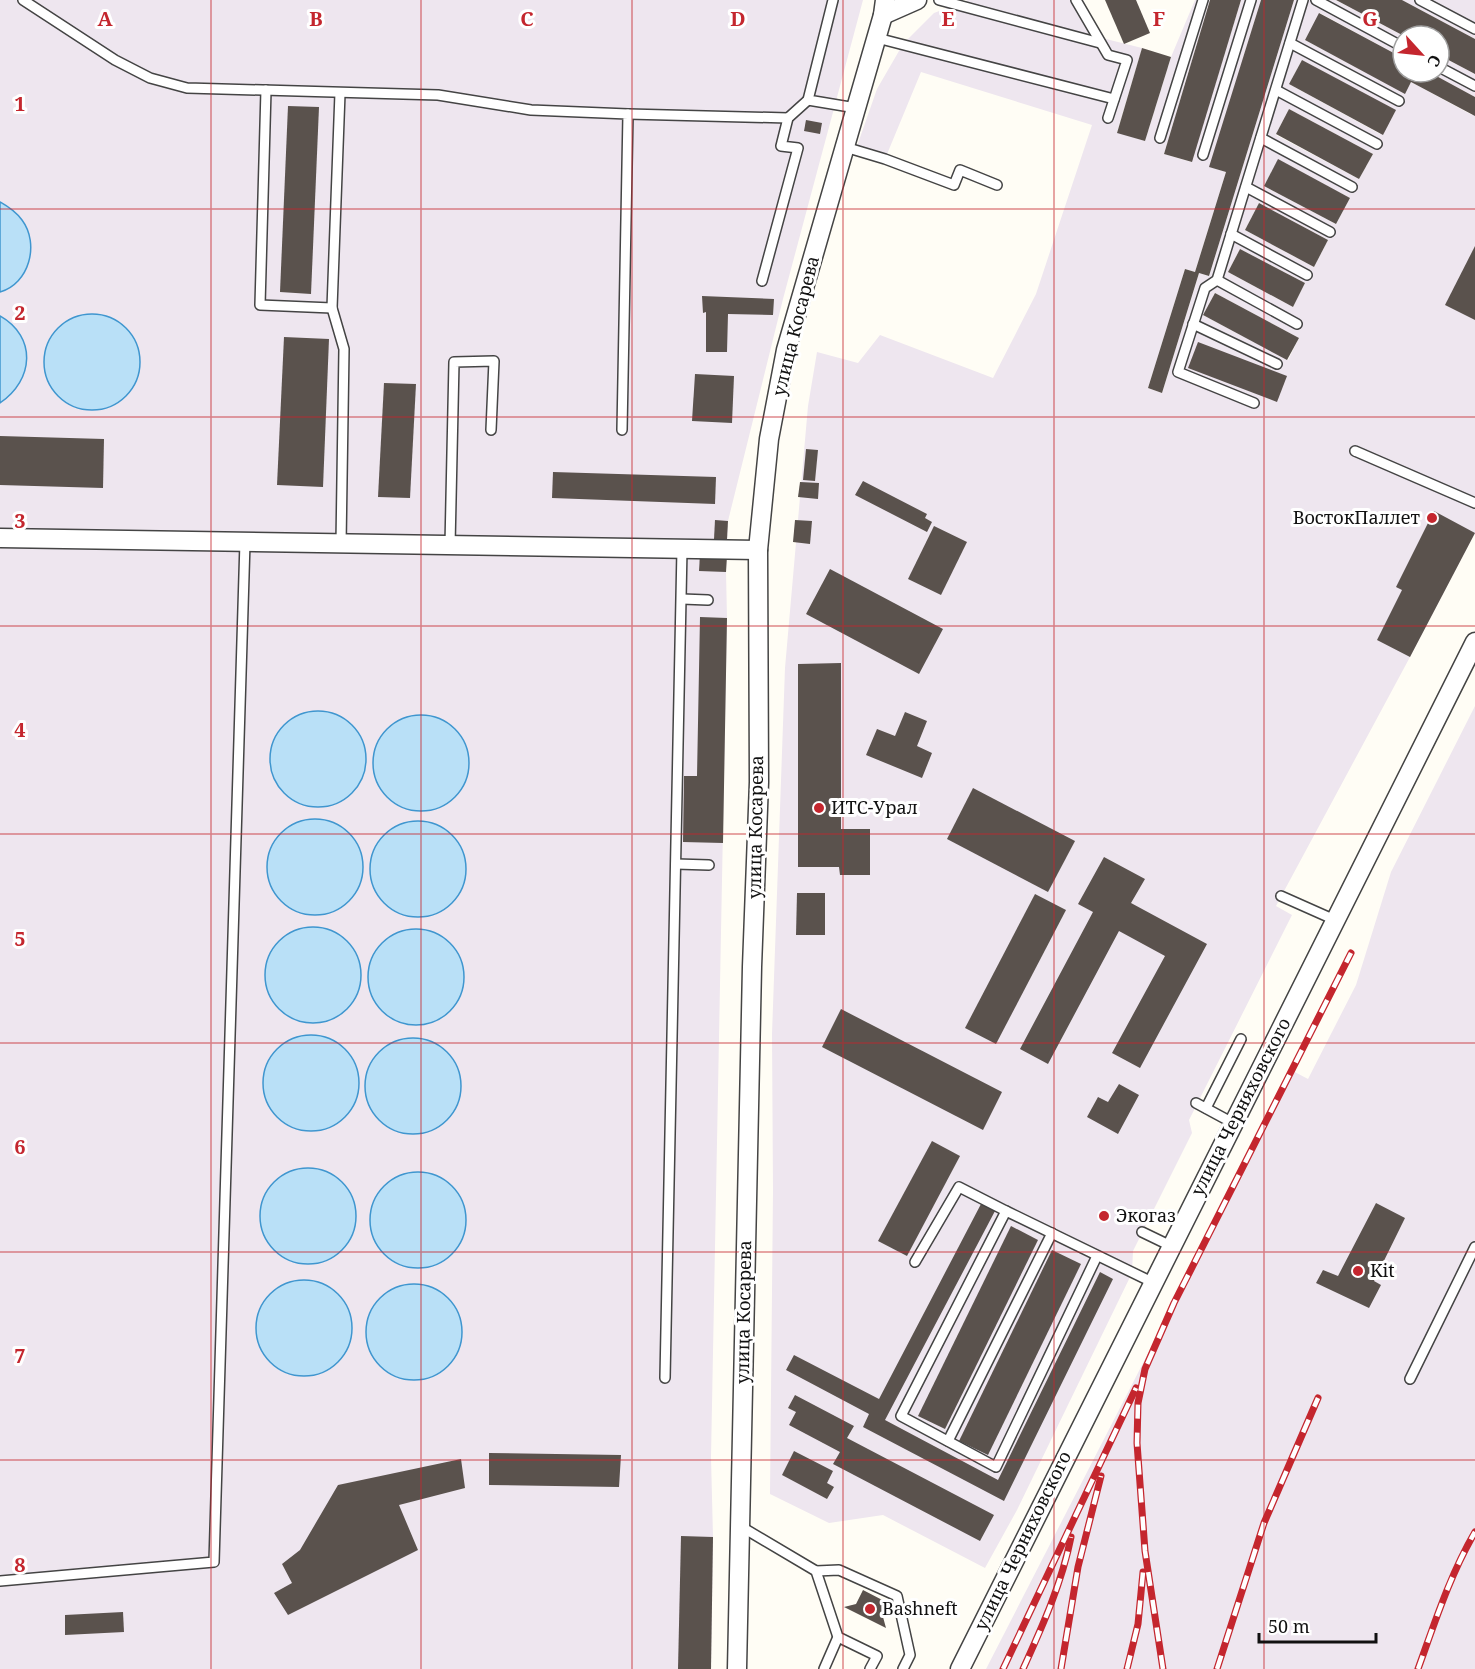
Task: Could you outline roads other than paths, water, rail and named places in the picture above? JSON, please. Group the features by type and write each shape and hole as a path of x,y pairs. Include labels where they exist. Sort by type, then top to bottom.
{"street":[{"path":"884,8 917,0"},
{"name":"улица Косарева","path":"737,1669 752,979 759,782 758,550 769,439 786,350 884,8"},
{"path":"0,538 758,550"},
{"name":"улица Черняховского","path":"960,1669 1152,1282 1475,642"}],"lane":[{"path":"23,0 115,60 150,78 187,88 438,95 531,110 788,118"},
{"path":"762,281 798,148 781,146 788,118 808,100 833,0"},
{"path":"939,0 1100,43"},
{"path":"1076,0 1108,55 1126,60 1108,118"},
{"path":"1160,138 1203,0"},
{"path":"1203,155 1251,0"},
{"path":"1254,403 1178,372 1205,288 1217,280 1303,0"},
{"path":"1316,0 1391,41"},
{"path":"1420,0 1475,30"},
{"path":"877,38 1114,99"},
{"path":"1290,43 1399,101"},
{"path":"1451,73 1475,86"},
{"path":"266,90 260,305 332,308"},
{"path":"1276,90 1377,144"},
{"path":"340,93 332,308 344,349 341,544"},
{"path":"808,100 856,108"},
{"path":"621,430 628,114"},
{"path":"1261,138 1352,187"},
{"path":"845,147 885,159 954,185 960,170 997,185"},
{"path":"1246,187 1330,232"},
{"path":"1231,234 1307,275"},
{"path":"1217,280 1297,324"},
{"path":"1193,324 1277,364"},
{"path":"450,545 454,362 494,361 491,430"},
{"path":"1355,451 1475,503"},
{"path":"0,1581 214,1562 245,542"},
{"path":"665,1378 682,549"},
{"path":"682,599 708,600"},
{"path":"676,864 709,864"},
{"path":"1281,896 1335,921"},
{"path":"1206,1108 1241,1039"},
{"path":"1196,1103 1233,1123"},
{"path":"915,1262 959,1187 1152,1282"},
{"path":"1006,1211 901,1416 996,1467 1098,1256"},
{"path":"1142,1232 1171,1246"},
{"path":"948,1442 1052,1233"},
{"path":"1410,1379 1475,1247"},
{"path":"740,1526 816,1571 839,1570 897,1596 910,1655 903,1669"},
{"path":"816,1571 838,1637 824,1669"},
{"path":"838,1637 877,1656 870,1669"}],"water":[{"path":"0,202 22,220 30,240 31,251 29,262 18,281 10,288 0,292"},
{"path":"92,314 110,318 126,328 136,344 140,362 136,380 126,396 110,406 92,410 74,406 58,396 48,380 44,362 48,344 58,328 74,318"},
{"path":"0,316 20,335 27,359 20,383 0,403"},
{"path":"318,711 336,715 352,725 362,741 366,759 362,777 352,793 336,803 318,807 300,803 284,793 274,777 270,759 274,741 284,725 300,715"},
{"path":"421,715 439,719 455,729 465,745 469,763 465,781 455,797 439,807 421,811 403,807 387,797 377,781 373,763 377,745 387,729 403,719"},
{"path":"315,819 333,823 349,833 359,849 363,867 359,885 349,901 333,911 315,915 297,911 281,901 271,885 267,867 271,849 281,833 297,823"},
{"path":"418,821 436,825 452,835 462,851 466,869 462,887 452,903 436,913 418,917 400,913 384,903 374,887 370,869 374,851 384,835 400,825"},
{"path":"313,927 331,931 347,941 357,957 361,975 357,993 347,1009 331,1019 313,1023 295,1019 279,1009 269,993 265,975 269,957 279,941 295,931"},
{"path":"416,929 434,933 450,943 460,959 464,977 460,995 450,1011 434,1021 416,1025 398,1021 382,1011 372,995 368,977 372,959 382,943 398,933"},
{"path":"311,1035 329,1039 345,1049 355,1065 359,1083 355,1101 345,1117 329,1127 311,1131 293,1127 277,1117 267,1101 263,1083 267,1065 277,1049 293,1039"},
{"path":"413,1038 431,1042 447,1052 457,1068 461,1086 457,1104 447,1120 431,1130 413,1134 395,1130 379,1120 369,1104 365,1086 369,1068 379,1052 395,1042"},
{"path":"308,1168 326,1172 342,1182 352,1198 356,1216 352,1234 342,1250 326,1260 308,1264 290,1260 274,1250 264,1234 260,1216 264,1198 274,1182 290,1172"},
{"path":"418,1172 436,1176 452,1186 462,1202 466,1220 462,1238 452,1254 436,1264 418,1268 400,1264 384,1254 374,1238 370,1220 374,1202 384,1186 400,1176"},
{"path":"304,1280 322,1284 338,1294 348,1310 352,1328 348,1346 338,1362 322,1372 304,1376 286,1372 270,1362 260,1346 256,1328 260,1310 270,1294 286,1284"},
{"path":"414,1284 432,1288 448,1298 458,1314 462,1332 458,1350 448,1366 432,1376 414,1380 396,1376 380,1366 370,1350 366,1332 370,1314 380,1298 396,1288"}],"railway":[{"path":"1163,1669 1145,1551 1137,1443 1138,1403 1145,1369 1174,1303 1351,953"},
{"path":"1003,1669 1136,1388"},
{"path":"1217,1669 1264,1523 1318,1398"},
{"path":"1061,1669 1078,1567 1101,1476"},
{"path":"1418,1669 1450,1582 1475,1532"},
{"path":"1023,1669 1057,1588 1071,1537"},
{"path":"1127,1669 1138,1624 1143,1572"}],"place":[{"name":"ВостокПаллет","path":"1432,518"},
{"name":"ИТС-Урал","path":"819,808"},
{"name":"Экогаз","path":"1104,1216"},
{"name":"Kit","path":"1358,1271"},
{"name":"Bashneft","path":"870,1609"}]}
